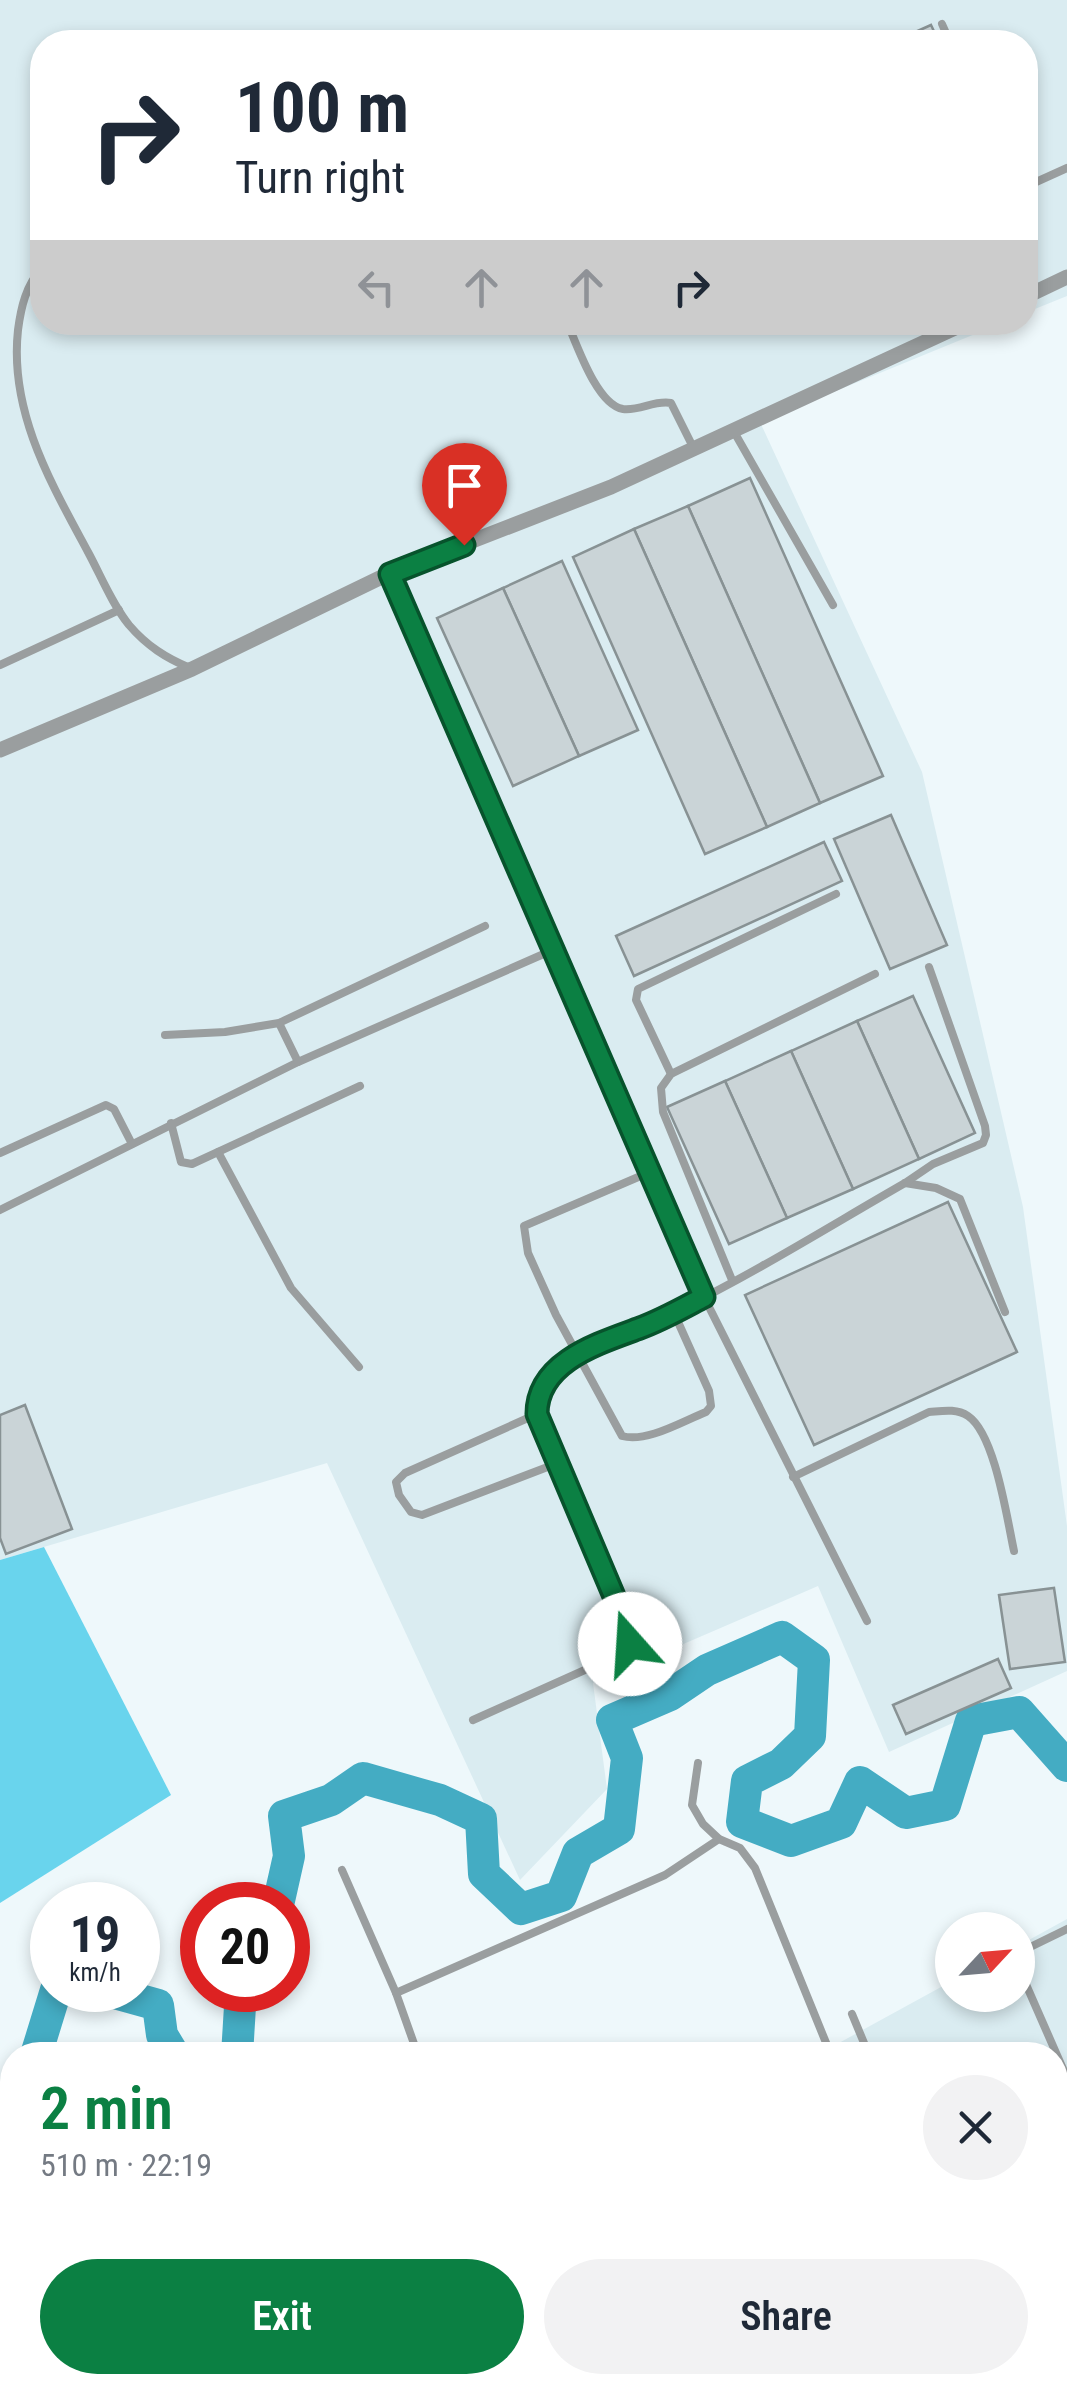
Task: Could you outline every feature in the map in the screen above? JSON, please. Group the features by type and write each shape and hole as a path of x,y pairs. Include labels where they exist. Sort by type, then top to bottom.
{"street":[{"path":"1038,290 1067,277"},
{"path":"0,750 192,668 390,574 611,487 940,335"}],"lane":[{"path":"942,24 945,30"},
{"path":"1038,181 1067,168"},
{"path":"30,284 21,310 18,374 24,410 56,496 130,626 161,656 192,668"},
{"path":"574,335 606,400 619,408 671,402 694,449"},
{"path":"733,430 833,605"},
{"path":"390,574 704,1297 867,1621"},
{"path":"0,665 119,610"},
{"path":"670,1074 636,1000 638,989 836,894"},
{"path":"165,1035 279,1024 485,926"},
{"path":"0,1210 298,1062 555,949"},
{"path":"473,1720 625,1652 630,1644 630,1634 537,1414 537,1400 556,1370 602,1341 704,1297 933,1164 983,1143 986,1135 929,967"},
{"path":"732,1280 663,1112 662,1088 670,1074 875,974"},
{"path":"279,1024 298,1062"},
{"path":"171,1123 186,1166 360,1086"},
{"path":"0,1153 106,1106 114,1109 132,1144"},
{"path":"218,1152 291,1288 359,1367"},
{"path":"650,1172 524,1226 528,1253 622,1436 635,1438 706,1412 710,1406 710,1391 674,1312"},
{"path":"905,1183 936,1188 960,1199 1005,1312"},
{"path":"793,1478 929,1412 950,1410 970,1417 982,1434 998,1472 1014,1551"},
{"path":"537,1414 404,1474 396,1482 400,1495 411,1512 422,1515 558,1463"},
{"path":"698,1762 692,1805 702,1824 719,1839 740,1848 755,1868 826,2042"},
{"path":"396,1993 665,1875 719,1839"},
{"path":"342,1870 413,2042"},
{"path":"1035,1945 1067,1929"},
{"path":"1035,2008 1049,2042"},
{"path":"852,2014 864,2042"}],"shaded area":[{"path":"0,0 1067,0 1067,296 1038,308 1038,30 30,30 30,335 973,335 760,422 922,772 1023,1207 1067,1526 1067,1671 889,1752 818,1586 593,1683 607,1789 520,1880 327,1463 0,1560"},
{"path":"44,1547 171,1795 0,1903 0,1560"},
{"path":"1067,1919 1067,2042 841,2042 935,1990 935,2012 1035,2012 1035,1937"}],"building":[{"path":"750,478 883,776 820,803 688,506"},
{"path":"688,506 820,803 767,827 634,529"},
{"path":"634,529 767,827 705,854 573,557"},
{"path":"562,561 638,730 579,756 503,588"},
{"path":"503,588 579,756 513,786 437,618"},
{"path":"891,815 947,945 890,969 834,839"},
{"path":"824,842 842,881 634,976 616,936"},
{"path":"913,996 975,1133 919,1159 857,1021"},
{"path":"857,1021 919,1159 853,1189 791,1051"},
{"path":"791,1051 853,1189 787,1218 725,1081"},
{"path":"725,1081 787,1218 729,1244 667,1107"},
{"path":"948,1202 1017,1352 814,1445 745,1295"},
{"path":"25,1405 72,1529 6,1554 0,1538 0,1415"},
{"path":"1054,1588 1065,1662 1010,1669 999,1595"},
{"path":"998,1659 1011,1688 906,1734 893,1705"}],"waterway":[{"path":"283,1882 289,1856 284,1816 331,1800 363,1778 440,1800 481,1819 484,1874 521,1909 561,1896 578,1853 619,1829 627,1758 612,1720 670,1695 707,1670 782,1637 814,1660 810,1736 781,1764 747,1781 742,1822 791,1841 841,1823 860,1782 906,1813 945,1805 971,1721 1019,1712 1067,1766"},
{"path":"40,2042 49,2012"},
{"path":"159,2012 166,2042"},
{"path":"238,2042 240,2012"}],"route":[{"path":"464,545 390,574 704,1297 577,1354 556,1370 537,1400 537,1414 630,1634 630,1644"}]}
